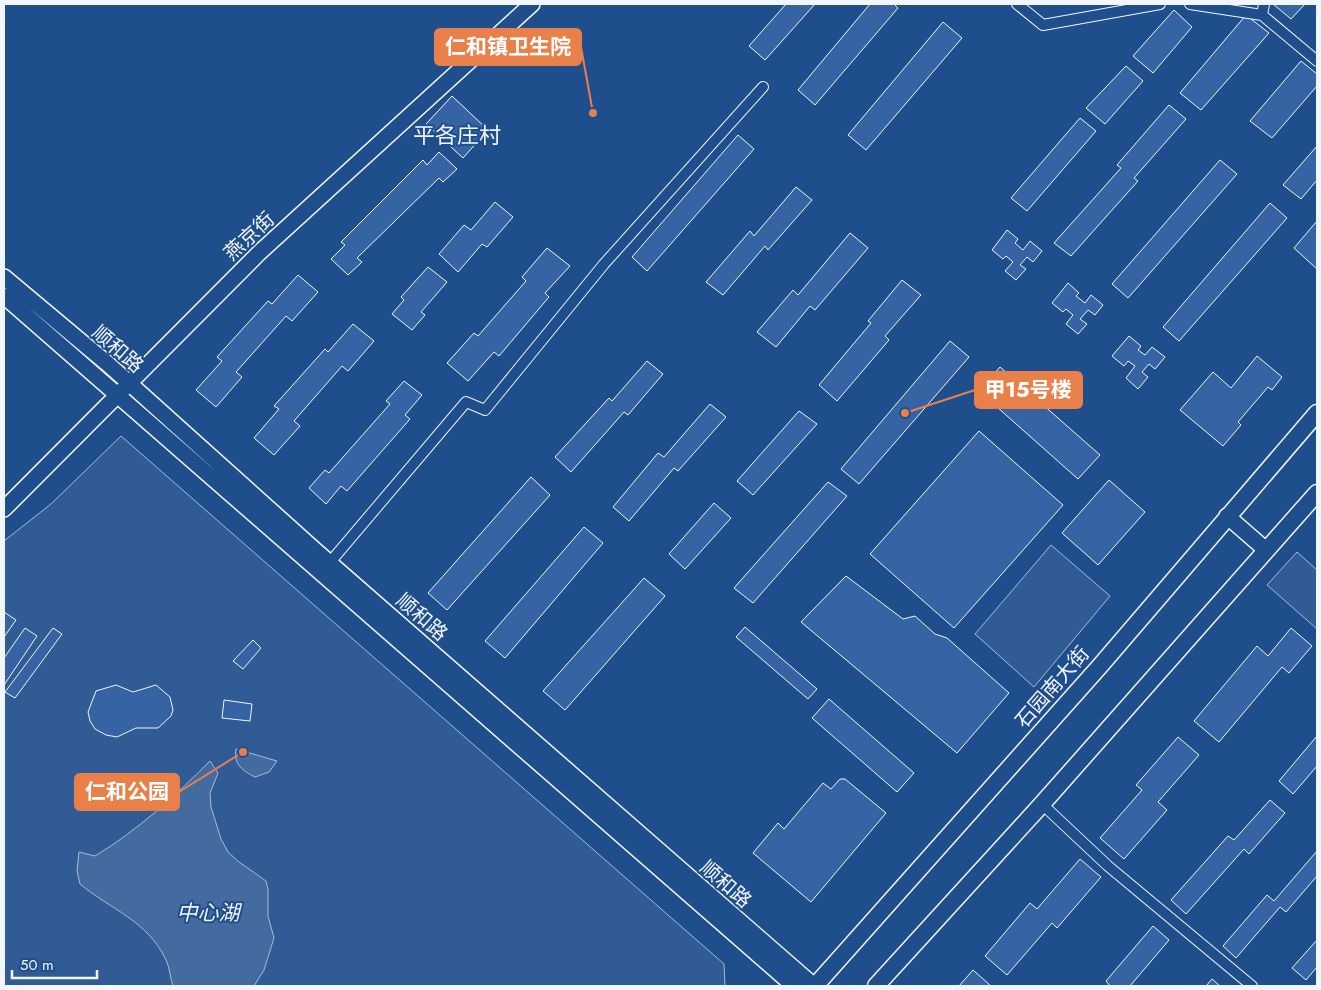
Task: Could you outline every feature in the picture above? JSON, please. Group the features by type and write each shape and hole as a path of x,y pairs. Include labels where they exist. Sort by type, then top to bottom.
{"main road":[{"name":"燕京街","path":"4,509 116,394 260,252 532,4"},
{"name":"顺和路","path":"4,277 128,383 325,567 794,986"},
{"name":"顺和路","path":"4,296 116,394 325,567 814,986"},
{"name":"石园南大街","path":"814,986 1100,666 1317,413"},
{"path":"876,986 1042,804 1317,493"},
{"path":"1227,516 1266,550"}],"street":[{"path":"1017,4 1043,25 1160,4"},
{"path":"1190,4 1262,14 1317,61"},
{"path":"1262,14 1264,4"},
{"path":"325,567 466,402 485,410 610,256 763,87"},
{"path":"1042,804 1108,866 1252,986"}],"shaded area":[{"path":"121,436 724,964 725,986 4,986 4,541 51,504"},
{"path":"1051,545 1110,596 1034,687 975,634"},
{"path":"1297,552 1317,570 1317,629 1267,585"}],"water":[{"path":"236,749 277,761 269,772 255,777 240,766 236,759"},
{"name":"中心湖","path":"210,761 218,773 210,793 211,807 221,839 228,852 266,881 268,889 268,916 274,938 264,970 254,986 173,986 166,960 149,935 139,925 80,884 77,871 79,852 95,856 111,846 155,812"}],"building":[{"path":"786,4 815,4 765,60 749,46"},
{"path":"870,4 894,4 898,8 815,105 798,90"},
{"path":"1273,4 1305,4 1291,19"},
{"path":"1174,10 1192,27 1153,73 1133,56"},
{"path":"1246,15 1269,33 1201,110 1180,93"},
{"path":"943,22 962,38 866,150 848,135"},
{"path":"1301,61 1317,74 1317,86 1272,138 1250,121"},
{"path":"1126,66 1143,81 1105,124 1086,108"},
{"path":"452,96 488,130 463,158 426,124"},
{"path":"1169,105 1186,119 1134,178 1138,181 1071,256 1054,243 1121,168 1117,165"},
{"path":"1080,118 1096,131 1027,211 1011,198"},
{"path":"738,135 754,149 647,271 632,257"},
{"path":"1317,146 1317,180 1301,199 1283,185"},
{"path":"439,152 457,169 443,182 439,178 357,258 362,262 348,275 331,259 345,245 341,242 423,160 427,165"},
{"path":"1220,160 1237,174 1128,298 1112,284"},
{"path":"796,187 812,200 768,250 765,246 723,295 706,282 750,231 754,236"},
{"path":"495,202 513,217 487,247 482,244 458,272 439,254 464,225 471,230"},
{"path":"1270,203 1287,218 1179,341 1163,327"},
{"path":"1317,221 1317,269 1294,248"},
{"path":"1007,230 1018,239 1015,243 1023,250 1030,241 1042,251 1033,262 1027,257 1020,265 1026,269 1016,280 1005,271 1013,262 1006,256 1003,259 992,250"},
{"path":"850,233 868,248 815,310 810,306 776,347 757,332 793,290 798,295"},
{"path":"547,248 570,266 545,293 549,297 499,356 494,352 468,381 447,363 474,333 478,336 526,281 522,277"},
{"path":"428,267 447,282 421,312 425,315 412,330 392,314 404,300 401,297"},
{"path":"298,275 318,292 292,321 286,316 236,372 242,377 216,407 196,390 222,361 217,357 268,301 272,304"},
{"path":"902,280 921,295 885,336 889,340 837,401 819,385 871,323 868,321"},
{"path":"1068,283 1079,293 1076,296 1085,303 1091,295 1103,305 1095,315 1088,310 1080,319 1087,324 1078,334 1066,324 1073,315 1066,309 1063,312 1052,303"},
{"path":"353,324 374,341 348,371 342,366 294,421 300,426 274,455 254,438 279,409 274,406 325,349 328,352"},
{"path":"1129,336 1141,346 1138,350 1145,355 1152,347 1165,357 1155,369 1149,364 1142,372 1148,377 1138,389 1126,378 1135,366 1128,361 1124,366 1112,356"},
{"path":"950,341 969,357 859,484 841,469"},
{"path":"1257,356 1282,377 1272,390 1268,387 1238,422 1241,425 1223,446 1180,410 1213,372 1231,388"},
{"path":"647,361 663,374 628,415 624,412 571,472 555,457 609,398 612,401"},
{"path":"1000,367 1100,455 1078,479 979,391"},
{"path":"404,381 422,395 405,415 410,419 347,491 341,486 326,504 309,488 325,470 329,473 390,404 386,401"},
{"path":"710,404 726,417 678,471 674,468 629,521 613,507 658,453 664,457"},
{"path":"799,411 817,424 753,495 737,481"},
{"path":"979,431 1063,505 954,628 870,554"},
{"path":"531,477 550,495 447,610 428,593"},
{"path":"1109,480 1145,512 1098,565 1062,533"},
{"path":"828,482 847,496 753,603 734,588"},
{"path":"714,503 731,518 685,569 669,554"},
{"path":"584,527 603,543 505,658 485,641"},
{"path":"846,576 903,619 915,616 935,634 947,638 1009,693 957,753 801,622"},
{"path":"644,578 665,596 565,710 543,691"},
{"path":"4,612 16,620 4,637"},
{"path":"745,627 817,689 808,699 736,637"},
{"path":"25,628 37,636 4,685 4,658"},
{"path":"53,628 62,634 15,698 5,692"},
{"path":"1291,628 1312,646 1289,673 1282,667 1219,742 1194,721 1257,646 1268,656"},
{"path":"253,640 261,648 243,669 233,661"},
{"path":"116,685 133,692 156,685 170,697 173,710 171,716 158,728 136,728 117,737 106,735 95,729 90,721 88,712 96,691"},
{"path":"829,699 914,773 897,792 812,718"},
{"path":"224,700 252,704 250,721 222,718"},
{"path":"1317,736 1317,766 1293,794 1279,781"},
{"path":"1178,737 1199,755 1158,802 1167,810 1124,859 1100,838 1142,790 1136,785"},
{"path":"840,779 845,779 886,813 811,902 753,853 778,823 784,829 823,783 831,789"},
{"path":"1270,800 1285,813 1249,854 1244,849 1186,914 1171,900 1228,836 1234,840"},
{"path":"1317,851 1317,876 1286,912 1280,907 1236,958 1223,946 1267,895 1274,901"},
{"path":"1080,859 1101,877 1057,928 1052,923 1007,975 985,956 1030,903 1037,909"},
{"path":"1153,926 1169,940 1130,986 1110,986 1106,981"},
{"path":"1317,940 1317,967 1306,980 1292,968"},
{"path":"973,970 991,986 959,986"},
{"path":"1212,979 1220,986 1206,986"}],"place":[{"name":"仁和镇卫生院","path":"593,113"},
{"name":"甲15号楼","path":"905,413"},
{"name":"仁和公园","path":"243,752"}],"district":[{"name":"平各庄村","path":"457,135"}]}
